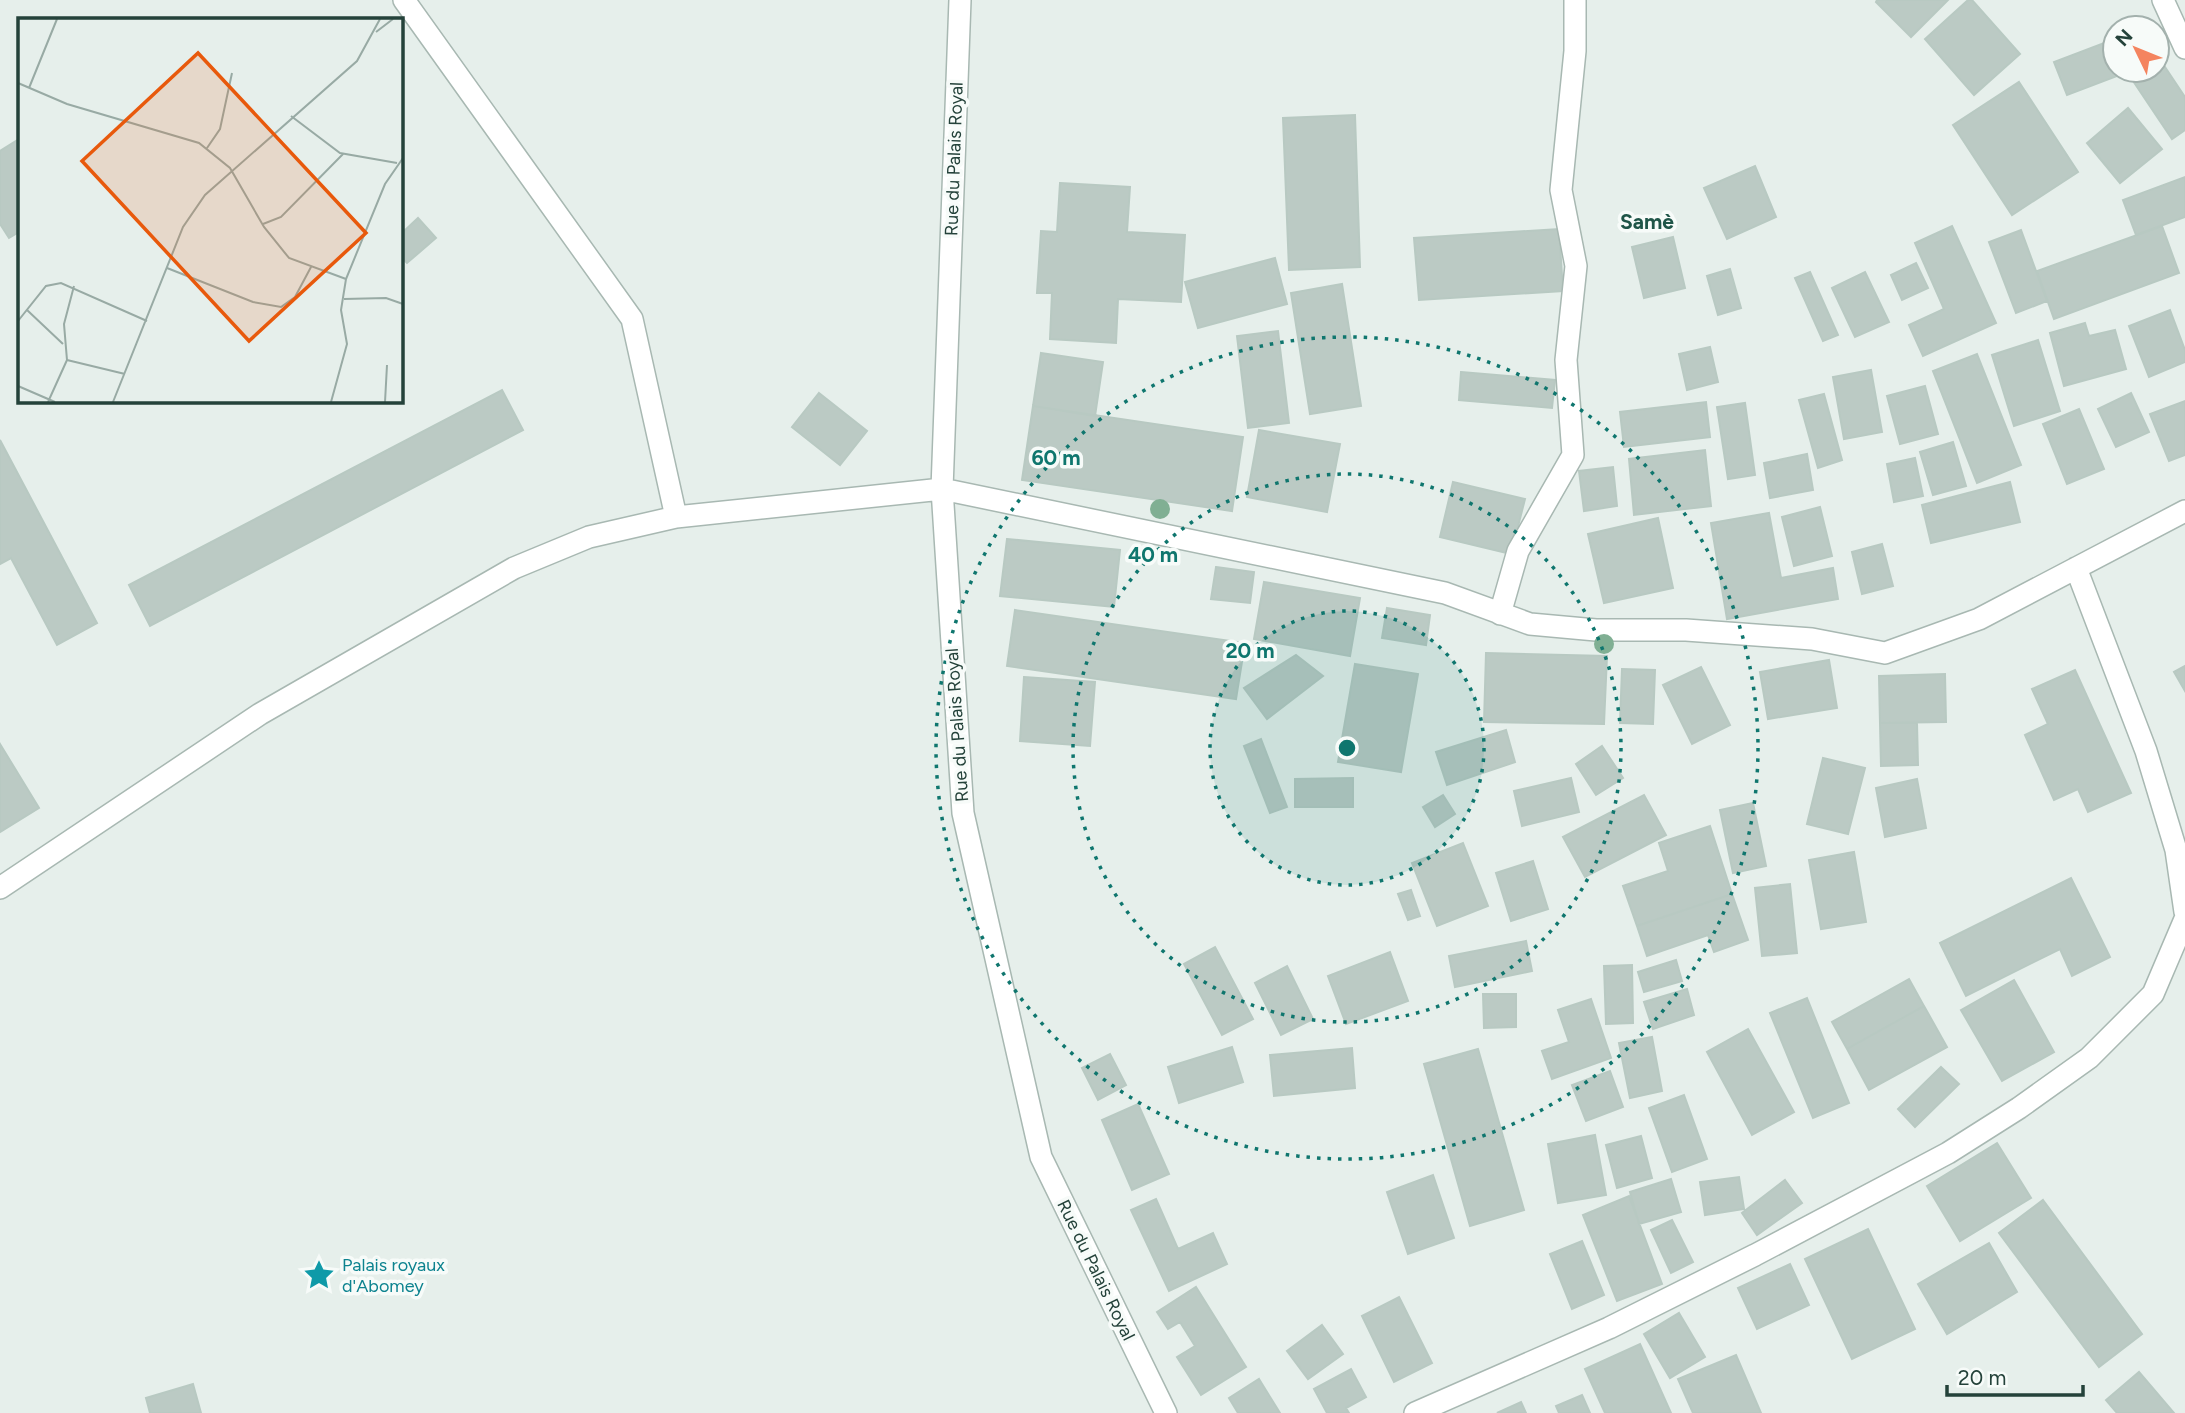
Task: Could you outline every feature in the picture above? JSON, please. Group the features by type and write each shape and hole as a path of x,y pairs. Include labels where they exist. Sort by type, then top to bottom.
{"street":[{"path":"404,0 632,319 676,517"},
{"name":"Rue du Palais Royal","path":"960,0 942,489 963,813 1041,1157 1166,1413"},
{"path":"1500,614 1518,551 1573,455 1566,360 1576,266 1561,190 1574,51 1575,0"},
{"path":"2163,0 2176,33 2185,47"},
{"path":"0,888 260,714 514,569 589,537 676,517 942,489 1445,593 1530,624 1596,630 1686,630 1812,639 1885,653 1979,619 2185,512"},
{"path":"2076,568 2146,751 2176,850 2185,912"},
{"path":"1415,1413 1621,1322 1755,1255 1948,1153 2019,1108 2089,1058 2153,994 2185,919"}],"building":[{"path":"1877,0 1948,0 1911,37"},
{"path":"1968,0 1972,0 2020,54 1974,95 1925,39"},
{"path":"2101,44 2101,82 2067,95 2054,62"},
{"path":"2171,76 2185,97 2185,130 2172,139 2135,84 2171,84"},
{"path":"2019,82 2078,172 2012,215 1953,125"},
{"path":"2128,108 2162,149 2120,183 2087,143"},
{"path":"1355,115 1360,267 1289,270 1283,118"},
{"path":"18,140 18,233 9,238 0,224 0,151"},
{"path":"1755,166 1776,217 1727,239 1704,188"},
{"path":"2185,177 2185,217 2136,235 2123,200"},
{"path":"1060,183 1130,187 1127,232 1185,235 1181,302 1118,299 1116,343 1050,339 1052,293 1037,293 1041,231 1057,232"},
{"path":"418,218 436,238 407,263 402,258 402,233"},
{"path":"1952,226 1996,323 1923,356 1909,325 1944,309 1915,243"},
{"path":"2162,226 2179,273 2054,319 2037,271"},
{"path":"1559,229 1563,291 1419,300 1414,238"},
{"path":"2021,230 2047,301 2016,313 1989,242"},
{"path":"1673,237 1685,288 1644,298 1632,247"},
{"path":"1275,258 1287,304 1198,328 1185,282"},
{"path":"1916,263 1928,288 1902,300 1891,275"},
{"path":"1730,269 1741,308 1718,315 1707,276"},
{"path":"1810,272 1838,335 1823,341 1795,278"},
{"path":"1865,272 1889,322 1855,337 1832,288"},
{"path":"1342,284 1361,406 1310,414 1291,293"},
{"path":"2170,310 2185,350 2185,362 2149,377 2129,326"},
{"path":"2085,323 2089,336 2115,330 2126,369 2064,386 2050,333"},
{"path":"1278,331 1289,423 1248,428 1237,336"},
{"path":"2038,340 2060,411 2014,426 1992,355"},
{"path":"1710,347 1718,382 1687,390 1679,354"},
{"path":"1041,353 1103,362 1095,416 1033,406"},
{"path":"1977,354 2021,465 1977,483 1933,371"},
{"path":"1871,370 1882,432 1844,439 1833,377"},
{"path":"1461,372 1555,380 1552,408 1459,400"},
{"path":"1925,386 1938,434 1900,444 1887,396"},
{"path":"502,390 523,430 150,626 129,585"},
{"path":"819,393 867,431 840,465 792,427"},
{"path":"2131,393 2149,432 2116,447 2098,409"},
{"path":"1824,394 1842,460 1818,468 1799,400"},
{"path":"2185,401 2185,455 2169,461 2150,414"},
{"path":"1706,402 1710,437 1624,447 1620,412"},
{"path":"1745,403 1755,475 1728,479 1717,407"},
{"path":"1033,406 1243,437 1232,511 1022,480"},
{"path":"2079,409 2104,469 2067,484 2043,424"},
{"path":"1259,430 1340,444 1327,512 1247,497"},
{"path":"0,440 97,623 57,645 11,558 0,564"},
{"path":"1953,442 1966,486 1933,495 1920,452"},
{"path":"1705,450 1711,506 1634,515 1629,459"},
{"path":"1807,454 1813,490 1770,498 1764,463"},
{"path":"1915,458 1923,496 1894,502 1887,464"},
{"path":"1613,467 1617,506 1584,511 1579,471"},
{"path":"1453,482 1525,499 1511,554 1440,537"},
{"path":"2010,482 2020,522 1931,543 1922,505"},
{"path":"1820,507 1832,556 1794,566 1782,517"},
{"path":"1769,513 1781,578 1833,568 1838,599 1727,619 1711,523"},
{"path":"1658,518 1673,588 1604,603 1588,534"},
{"path":"1007,539 1120,550 1114,607 1000,596"},
{"path":"1882,544 1893,586 1862,594 1852,552"},
{"path":"1216,567 1254,572 1250,603 1211,599"},
{"path":"1264,582 1360,598 1350,656 1254,639"},
{"path":"1387,608 1430,615 1426,645 1382,638"},
{"path":"1015,610 1245,643 1236,699 1007,666"},
{"path":"1486,653 1607,656 1604,724 1484,722"},
{"path":"1296,655 1323,676 1267,719 1244,688"},
{"path":"1829,660 1837,708 1768,719 1760,672"},
{"path":"1355,664 1418,674 1401,772 1338,762"},
{"path":"2185,666 2185,691 2174,672"},
{"path":"1701,667 1730,725 1692,744 1663,685"},
{"path":"1622,669 1655,670 1653,724 1620,723"},
{"path":"2075,670 2131,793 2088,812 2078,789 2054,800 2025,735 2048,724 2032,689"},
{"path":"1945,674 1946,722 1880,723 1879,676"},
{"path":"1024,677 1095,682 1090,746 1020,741"},
{"path":"1880,723 1917,723 1918,765 1881,766"},
{"path":"1506,730 1515,762 1447,785 1436,752"},
{"path":"1261,739 1287,807 1270,813 1244,746"},
{"path":"0,744 39,808 0,832"},
{"path":"1602,746 1623,778 1596,795 1576,764"},
{"path":"1823,758 1865,768 1848,834 1807,824"},
{"path":"1353,778 1353,807 1295,807 1295,779"},
{"path":"1571,778 1579,812 1522,826 1514,791"},
{"path":"1917,779 1926,828 1885,837 1876,788"},
{"path":"1443,795 1455,814 1435,827 1423,807"},
{"path":"1644,795 1666,835 1585,877 1563,837"},
{"path":"1753,803 1766,866 1733,873 1720,810"},
{"path":"1710,826 1732,894 1637,926 1623,886 1668,871 1659,843"},
{"path":"1463,843 1488,906 1437,926 1412,863"},
{"path":"1854,852 1866,922 1821,929 1809,860"},
{"path":"1533,861 1548,909 1511,921 1496,873"},
{"path":"2071,878 2110,957 2072,976 2060,949 1966,996 1940,943"},
{"path":"1790,884 1797,953 1762,956 1755,888"},
{"path":"1411,890 1420,916 1408,920 1398,894"},
{"path":"1732,894 1748,940 1714,952 1708,935 1647,956 1637,926"},
{"path":"1526,941 1532,971 1455,987 1449,956"},
{"path":"1215,947 1253,1019 1222,1035 1184,964"},
{"path":"1390,952 1408,1001 1346,1024 1328,976"},
{"path":"1676,960 1682,981 1644,992 1638,972"},
{"path":"1632,965 1633,1023 1606,1024 1604,966"},
{"path":"1287,966 1313,1019 1281,1035 1255,983"},
{"path":"1909,979 1924,1006 1847,1049 1832,1022"},
{"path":"2014,980 2054,1052 2002,1081 1961,1010"},
{"path":"1687,989 1694,1015 1653,1029 1644,1002"},
{"path":"1483,994 1516,994 1516,1027 1484,1028"},
{"path":"1807,998 1849,1103 1813,1118 1770,1013"},
{"path":"1591,999 1611,1058 1552,1079 1542,1051 1569,1042 1558,1010"},
{"path":"1924,1006 1947,1047 1869,1090 1847,1049"},
{"path":"1748,1029 1794,1112 1752,1135 1707,1052"},
{"path":"1652,1037 1662,1091 1630,1098 1619,1043"},
{"path":"1232,1047 1243,1082 1179,1103 1168,1067"},
{"path":"1352,1048 1355,1088 1274,1096 1270,1055"},
{"path":"1478,1049 1524,1210 1470,1226 1424,1064"},
{"path":"1110,1054 1126,1085 1098,1100 1082,1068"},
{"path":"1941,1067 1959,1084 1915,1127 1898,1109"},
{"path":"1610,1071 1623,1107 1586,1121 1572,1085"},
{"path":"1684,1095 1707,1159 1672,1172 1649,1108"},
{"path":"1138,1104 1169,1174 1132,1190 1102,1120"},
{"path":"1595,1135 1606,1195 1558,1203 1548,1144"},
{"path":"1641,1136 1652,1178 1617,1188 1606,1145"},
{"path":"1997,1143 2031,1198 1960,1241 1927,1186"},
{"path":"1433,1175 1454,1238 1408,1254 1387,1192"},
{"path":"1739,1177 1744,1209 1705,1215 1700,1182"},
{"path":"1671,1179 1681,1212 1639,1224 1630,1192"},
{"path":"1785,1180 1802,1203 1757,1235 1742,1213"},
{"path":"1629,1196 1662,1284 1617,1301 1583,1215"},
{"path":"1156,1199 1178,1249 1213,1233 1227,1264 1169,1291 1131,1210"},
{"path":"2043,1200 2142,1334 2099,1367 1999,1233"},
{"path":"1672,1220 1693,1262 1671,1273 1651,1230"},
{"path":"1868,1229 1915,1329 1852,1359 1805,1259"},
{"path":"1582,1241 1604,1295 1572,1309 1550,1254"},
{"path":"1989,1243 2017,1292 1947,1334 1918,1284"},
{"path":"1790,1264 1809,1305 1757,1329 1738,1288"},
{"path":"1196,1287 1246,1367 1201,1395 1177,1357 1195,1346 1180,1322 1168,1329 1157,1312"},
{"path":"1399,1297 1432,1363 1394,1382 1362,1316"},
{"path":"1679,1313 1705,1357 1670,1378 1644,1334"},
{"path":"1322,1325 1343,1354 1308,1379 1287,1351"},
{"path":"1640,1344 1671,1413 1605,1413 1585,1369"},
{"path":"1736,1355 1761,1413 1693,1413 1678,1379"},
{"path":"1351,1369 1366,1397 1346,1408 1349,1413 1327,1413 1314,1389"},
{"path":"2139,1372 2174,1413 2117,1413 2106,1400"},
{"path":"1259,1379 1280,1413 1238,1413 1229,1398"},
{"path":"193,1384 201,1413 150,1413 146,1398"},
{"path":"1582,1395 1590,1413 1559,1413 1556,1406"},
{"path":"1521,1402 1526,1413 1497,1413"}],"place":[{"name":"Palais royaux d'Abomey","path":"319,1275"}],"district":[{"name":"Samè","path":"1647,222"}]}
